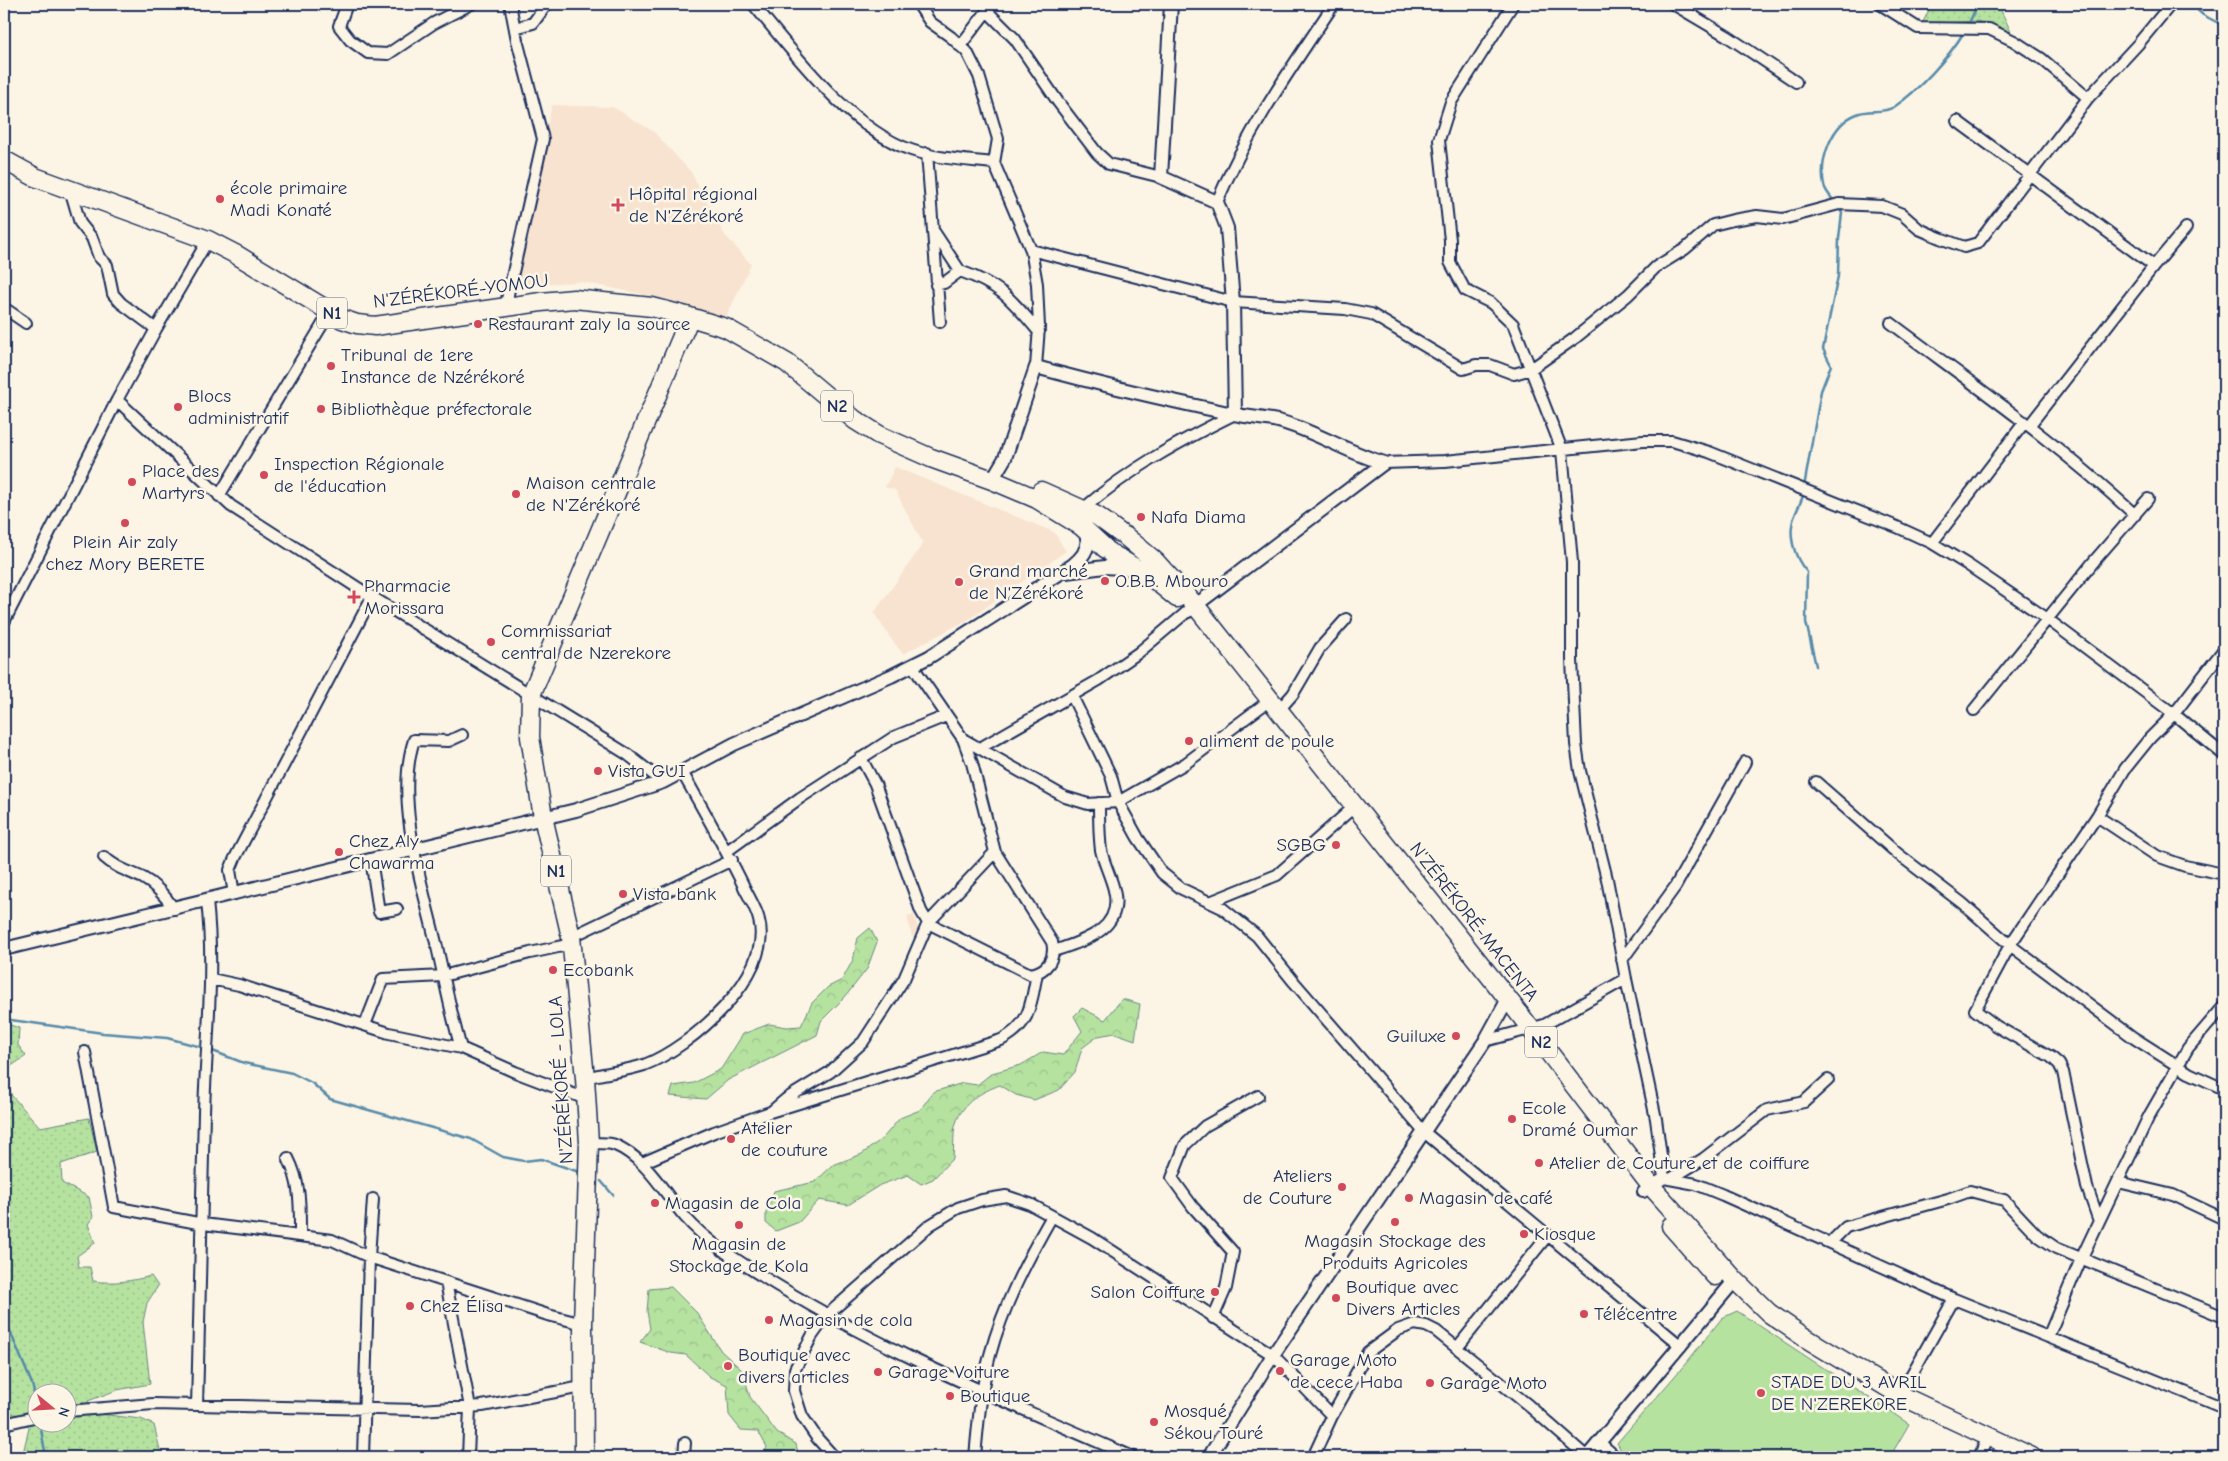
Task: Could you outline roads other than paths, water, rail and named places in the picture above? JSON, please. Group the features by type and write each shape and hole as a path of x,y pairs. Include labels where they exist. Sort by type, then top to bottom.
{"highway":[{"name":"N'ZÉRÉKORÉ-YOMOU","path":"4,160 35,177 208,240 237,255 342,319 357,324 376,326 574,299 652,307 690,317"},
{"name":"N2","path":"690,317 726,328 787,363 855,420 879,434 931,458 992,480 1044,492 1082,518 1109,551 1170,591 1192,608"},
{"name":"N'ZÉRÉKORÉ - LOLA","path":"584,1457 583,1324 589,1143 585,1078 571,941 543,817 530,737 531,694 690,317"},
{"name":"N2","path":"1082,518 1097,516 1123,534 1155,561 1526,1030 1658,1183 1689,1248 1731,1285 1760,1319 1801,1348 1984,1447 2008,1457"},
{"path":"1109,551 1119,554 1126,550 1128,542 1123,534"},
{"name":"N2","path":"1984,1447 2032,1457"}],"street":[{"path":"347,4 339,26 350,40 368,53 388,54 434,23 471,4"},
{"path":"505,308 543,138 510,4"},
{"path":"515,28 533,24 547,4"},
{"path":"753,4 828,89 869,128 912,150 994,163"},
{"path":"918,4 930,22 967,52 979,76 998,140 994,163 1031,250 1036,284 1039,332 1036,367 1005,458 992,480"},
{"path":"1160,177 1171,4"},
{"path":"1235,414 1233,302 1227,228 1218,202 1232,168 1254,125 1334,4"},
{"path":"1513,4 1451,102 1439,140 1450,240 1450,262 1465,290 1490,303 1513,324 1562,450 1572,562 1572,660 1576,744 1580,771 1607,879 1622,960 1656,1119 1658,1183"},
{"path":"1673,4 1727,36 1796,82"},
{"path":"1880,4 1918,28 1989,29 2014,41 2042,59 2088,98"},
{"path":"1031,250 1233,302 1345,309 1370,314 1462,370 1476,365 1490,365 1514,374 1531,369 1628,294 1656,267 1685,249 1713,225 1757,216 1783,219 1839,204 1882,206 1902,214 1920,228 1964,247 1978,243 2088,98 2138,44 2171,4"},
{"path":"960,46 987,11 1015,39 1058,102 1109,164 1160,177 1218,202"},
{"path":"1957,121 2154,266"},
{"path":"927,153 940,322"},
{"path":"70,189 80,223 92,238 100,257 107,265 113,294 121,303 156,329"},
{"path":"1932,543 2186,228"},
{"path":"932,229 960,271 991,283 1009,296 1039,332"},
{"path":"4,622 118,400 156,329 208,240"},
{"path":"936,285 960,271"},
{"path":"4,308 26,323"},
{"path":"219,496 330,312"},
{"path":"1891,323 2100,482 2135,514"},
{"path":"1036,367 1104,386 1235,414 1278,421 1320,437 1363,457 1384,463 1445,461 1643,441 1672,441 1709,452 1932,543 1968,564 2046,618 2224,754"},
{"path":"118,400 231,506 372,597 627,754 663,782"},
{"path":"4,950 576,810 663,782 734,744 929,657 1062,573 1086,552 1088,538 1082,518 1140,465 1180,440 1235,414"},
{"path":"980,748 1072,696 1138,653 1192,608 1384,463"},
{"path":"1974,710 2046,618 2148,499"},
{"path":"1062,573 1105,567 1140,571"},
{"path":"234,894 230,870 235,858 372,597"},
{"path":"962,738 1064,797 1088,804 1118,802 1186,763 1270,706 1293,694 1320,648 1346,619"},
{"path":"2099,1221 2087,1187 2063,1072 2059,1064 2051,1057 1996,1026 1975,1010 2010,945 2097,816 2125,769 2150,738 2174,714 2224,649"},
{"path":"862,758 875,784 921,911 928,923 1030,974 1044,970 1051,960 1054,951 1052,942 995,852 972,763 962,738 912,665"},
{"path":"1072,696 1111,776 1118,802 1138,838 1162,873 1182,889 1222,908 1258,936 1294,982 1424,1132 1681,1346"},
{"path":"366,1025 383,979 443,976 571,941 729,856 793,803 894,737 946,716"},
{"path":"461,1048 423,892 409,816 407,791 411,750 414,740 449,741 462,735"},
{"path":"1622,960 1675,887 1745,762"},
{"path":"585,1078 644,1064 699,1032 741,986 756,961 760,941 760,920 729,856 682,772"},
{"path":"1816,782 1898,854 1962,903 2010,945 2134,1038 2178,1066 2224,1089"},
{"path":"1054,951 1100,931 1109,923 1114,913 1114,890 1102,850 1099,803"},
{"path":"1210,902 1278,875 1351,810"},
{"path":"2097,816 2157,856 2184,866 2224,874"},
{"path":"770,1112 786,1098 830,1072 863,1042 904,979 928,923 995,852"},
{"path":"104,857 114,867 143,878 156,887 174,909"},
{"path":"371,859 379,912 397,909"},
{"path":"197,1406 203,1224 204,1112 211,979 207,901"},
{"path":"642,1162 714,1132 770,1112 936,1062 1010,1036 1025,1021 1030,1009 1037,973"},
{"path":"211,979 239,985 416,1040 461,1048 515,1072 586,1099"},
{"path":"1484,1041 1526,1030 1557,1019 1626,979"},
{"path":"1210,1457 1273,1355 1484,1041 1505,1003"},
{"path":"2048,1337 2081,1259 2148,1116 2188,1048 2224,1006"},
{"path":"85,1052 114,1207 203,1224 332,1240 369,1257 548,1315 583,1324"},
{"path":"1658,1183 1703,1159 1767,1110 1804,1102 1828,1080"},
{"path":"1213,1318 1226,1288 1233,1252 1193,1207 1172,1178 1185,1145 1205,1126 1258,1096"},
{"path":"589,1143 614,1144 642,1162 687,1219 711,1242 757,1273 827,1315 898,1352 983,1392 1133,1457"},
{"path":"288,1158 296,1173 300,1201 300,1236"},
{"path":"2118,1182 2173,1195 2224,1219"},
{"path":"1658,1183 1723,1195 1954,1299 2224,1408"},
{"path":"1831,1242 1846,1227 1948,1199 1970,1191 2004,1200 2044,1241 2081,1259 2224,1317"},
{"path":"834,1457 817,1438 802,1416 794,1391 795,1369 812,1336 827,1315 930,1225 958,1208 982,1200 1006,1196 1030,1204 1092,1238 1273,1355 1332,1416"},
{"path":"363,1457 369,1257 373,1199"},
{"path":"974,1457 990,1355 1026,1262 1052,1216"},
{"path":"1457,1348 1547,1236"},
{"path":"446,1282 470,1407 468,1457"},
{"path":"1313,1457 1332,1416 1368,1352 1398,1330 1415,1324 1426,1326 1457,1348 1587,1457 1731,1285"},
{"path":"1898,1400 1954,1299"},
{"path":"78,1410 154,1404 420,1410 470,1407 582,1387"},
{"path":"4,1424 28,1418"},
{"path":"1600,1442 1616,1457"},
{"path":"684,1457 685,1443"}],"waterway":[{"path":"1968,25 1978,4"},
{"path":"2191,4 2203,15 2224,26"},
{"path":"1834,201 1825,187 1823,165 1829,144 1840,126 1857,114 1894,107 1932,73 1964,32"},
{"path":"1804,487 1821,391 1831,365 1823,349 1838,276 1842,213 1839,208"},
{"path":"1804,492 1793,522 1792,537 1795,553 1807,572 1806,622 1816,666"},
{"path":"4,1019 103,1033 167,1038 205,1048"},
{"path":"210,1050 244,1063 292,1073 312,1083 330,1099 471,1139 503,1157 524,1161 541,1159 579,1172"},
{"path":"601,1181 613,1195"},
{"path":"4,1317 32,1384"},
{"path":"42,1434 46,1457"}],"place":[{"name":"école primaire Madi Konaté","path":"220,199"},
{"name":"Hôpital régional de N'Zérékoré","path":"618,205"},
{"name":"Restaurant zaly la source","path":"478,324"},
{"name":"Tribunal de 1ere Instance de Nzérékoré","path":"331,366"},
{"name":"Blocs administratif","path":"178,407"},
{"name":"Bibliothèque préfectorale","path":"321,409"},
{"name":"Inspection Régionale de l'éducation","path":"264,475"},
{"name":"Place des Martyrs","path":"132,482"},
{"name":"Maison centrale de N'Zérékoré","path":"516,494"},
{"name":"Nafa Diama","path":"1141,517"},
{"name":"Plein Air zaly chez Mory BERETE","path":"125,523"},
{"name":"O.B.B. Mbouro","path":"1105,581"},
{"name":"Grand marché de N'Zérékoré","path":"959,582"},
{"name":"Pharmacie Morissara","path":"354,597"},
{"name":"Commissariat central de Nzerekore","path":"491,642"},
{"name":"aliment de poule","path":"1189,741"},
{"name":"Vista GUI","path":"598,771"},
{"name":"SGBG","path":"1336,845"},
{"name":"Chez Aly Chawarma","path":"339,852"},
{"name":"Vista bank","path":"623,894"},
{"name":"Ecobank","path":"553,970"},
{"name":"Guiluxe","path":"1456,1036"},
{"name":"Ecole Dramé Oumar","path":"1512,1119"},
{"name":"Atelier de couture","path":"731,1139"},
{"name":"Atelier de Couture et de coiffure","path":"1539,1163"},
{"name":"Ateliers de Couture","path":"1342,1187"},
{"name":"Magasin de café","path":"1409,1198"},
{"name":"Magasin de Cola","path":"655,1203"},
{"name":"Magasin Stockage des Produits Agricoles","path":"1395,1222"},
{"name":"Magasin de Stockage de Kola","path":"739,1225"},
{"name":"Kiosque","path":"1524,1234"},
{"name":"Salon Coiffure","path":"1215,1292"},
{"name":"Boutique avec Divers Articles","path":"1336,1298"},
{"name":"Chez Élisa","path":"410,1306"},
{"name":"Télécentre","path":"1584,1314"},
{"name":"Magasin de cola","path":"769,1320"},
{"name":"Boutique avec divers articles","path":"728,1366"},
{"name":"Garage Moto de cece Haba","path":"1280,1371"},
{"name":"Garage Voiture","path":"878,1372"},
{"name":"Garage Moto","path":"1430,1383"},
{"name":"STADE DU 3 AVRIL DE N'ZEREKORE","path":"1761,1393"},
{"name":"Boutique","path":"950,1396"},
{"name":"Mosqué Sékou Touré","path":"1154,1422"}]}
